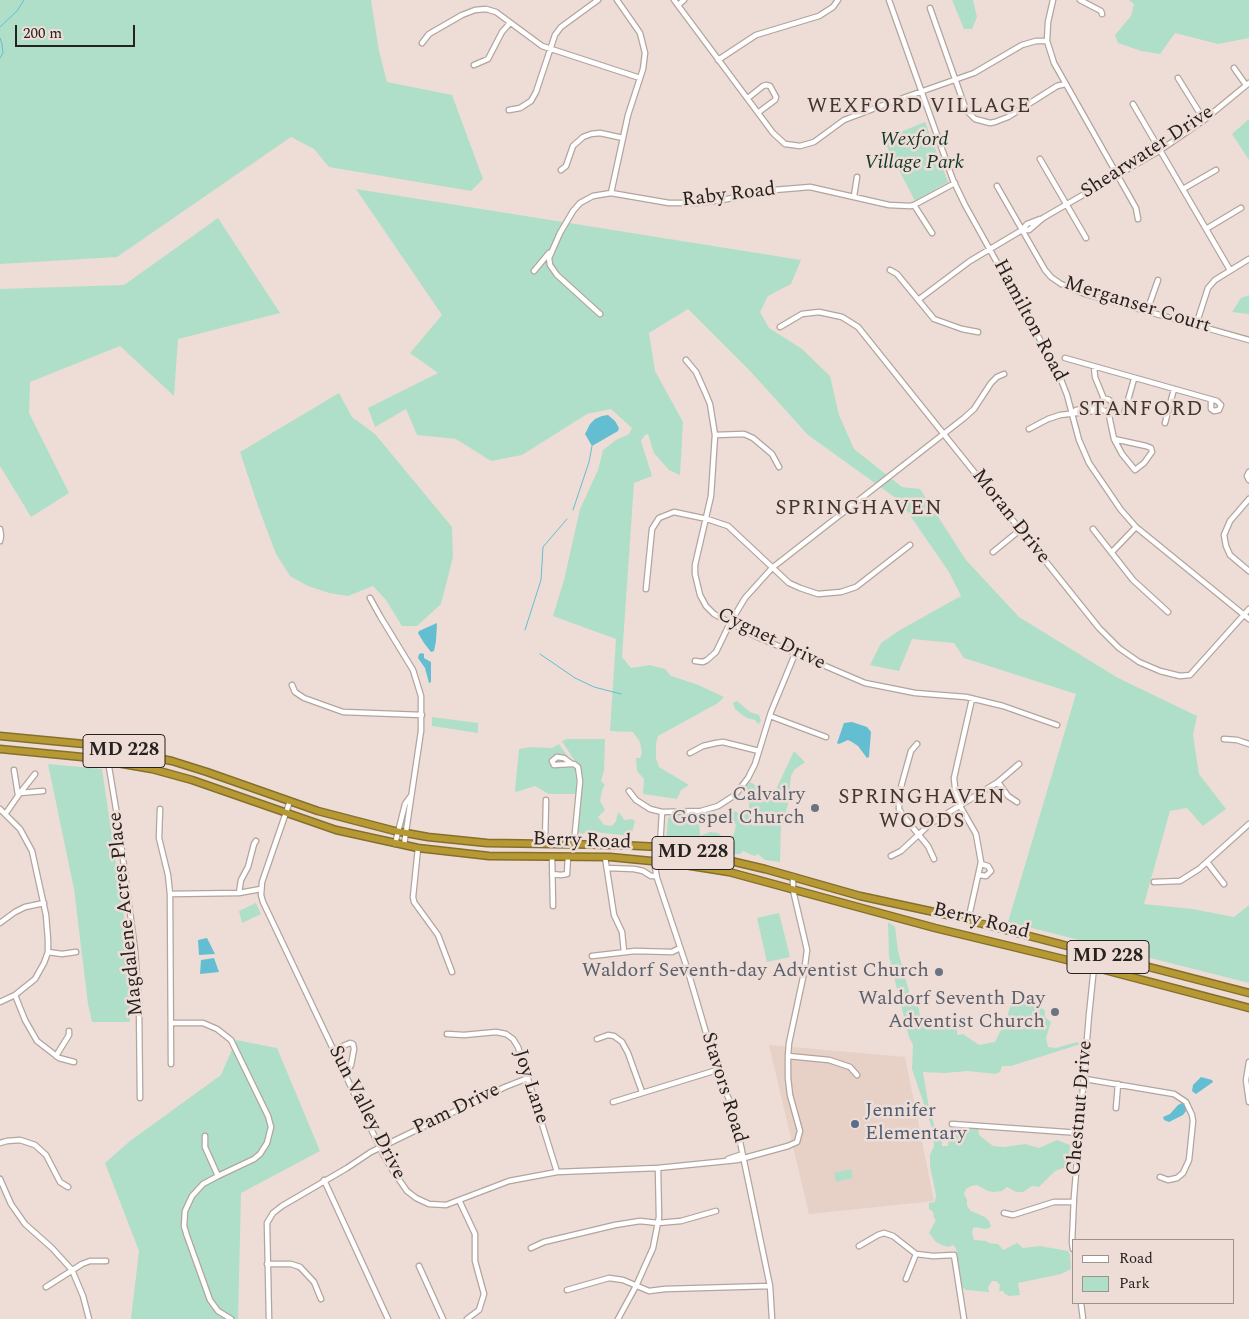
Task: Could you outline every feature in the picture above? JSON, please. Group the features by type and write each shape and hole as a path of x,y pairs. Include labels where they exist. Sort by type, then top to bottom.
{"highway":[{"name":"Berry Road","path":"0,736 59,741 128,751 172,761 318,811 402,832 487,843 574,843 660,847 732,860 860,896 968,921 1249,993"},
{"name":"Berry Road","path":"0,749 58,754 152,769 185,778 336,830 404,846 480,855 605,857 729,872 935,928 1249,1008"}],"street":[{"path":"509,110 520,108 531,101 536,92 555,35 561,28 598,0"},
{"path":"611,193 623,138 645,58 644,45 636,26 617,0"},
{"path":"674,0 773,133 785,144 800,146 814,142 844,120 986,67 1017,47 1029,42 1048,41"},
{"path":"678,5 684,0"},
{"path":"718,60 756,35 819,16 833,7 838,0"},
{"name":"Hamilton Road","path":"889,0 955,183 965,205 1058,372 1079,440 1089,463 1121,510 1136,527 1249,620"},
{"path":"1053,0 1048,22 1048,41 1054,63 1136,208 1138,219"},
{"path":"1080,0 1101,11 1102,14"},
{"path":"930,8 954,80 967,111 975,119 990,123 996,122 1008,117 1057,86 1065,84"},
{"path":"422,43 429,34 462,15 475,10 486,9 496,12 542,46 640,78"},
{"path":"474,65 488,59 502,32 510,23"},
{"path":"1234,68 1248,84"},
{"path":"1178,78 1204,120"},
{"name":"Shearwater Drive","path":"918,300 990,248 1022,230 1027,224 1044,218 1159,151 1204,120 1248,84"},
{"path":"748,98 763,86 770,86 776,97 775,100 759,112"},
{"path":"1133,104 1230,270"},
{"path":"560,170 566,166 574,146 583,137 600,133 623,138"},
{"path":"1040,159 1086,238"},
{"path":"1183,189 1216,170"},
{"path":"854,196 857,177"},
{"name":"Raby Road","path":"534,271 551,250 566,222 580,203 593,196 611,193 656,201 683,203 722,200 798,187 823,189 889,205 914,205 955,183"},
{"name":"Merganser Court","path":"997,186 1045,270 1061,284 1085,294 1249,340"},
{"path":"914,205 932,233"},
{"path":"1206,229 1241,208"},
{"path":"551,250 549,262 557,275 600,314"},
{"path":"1196,326 1208,288 1215,280 1249,259"},
{"path":"890,270 898,274 929,315 940,322 978,332"},
{"path":"1147,311 1158,280"},
{"name":"Moran Drive","path":"780,327 796,317 813,312 837,315 851,321 862,331 1110,640 1139,662 1160,671 1180,676 1190,675 1244,615"},
{"path":"1065,358 1211,400"},
{"name":"Cygnet Drive","path":"686,360 696,372 710,404 715,435 713,478 707,519 695,565 695,581 700,595 706,606 714,614 795,654 865,683 915,693 958,695 1003,706 1057,725"},
{"path":"1094,367 1097,383 1104,399"},
{"path":"695,660 703,662 716,652 745,598 772,568 974,409 996,377 1004,374"},
{"path":"1124,414 1134,379"},
{"path":"1165,423 1174,389"},
{"path":"1101,408 1101,402 1104,399"},
{"path":"1104,399 1109,399 1113,404 1112,408 1108,411"},
{"path":"1029,430 1054,417 1101,408 1108,411"},
{"path":"1108,411 1114,439 1122,454 1135,470 1144,463 1152,452 1151,448 1146,446 1114,439"},
{"path":"715,435 744,434 754,438 772,454 779,467"},
{"path":"1249,472 1247,476 1249,480"},
{"path":"1249,499 1230,521 1224,536 1230,555 1249,571"},
{"path":"646,589 654,523 666,514 674,512 707,519 732,529 789,582 810,592 826,594 842,592 856,587 910,545"},
{"path":"1112,552 1136,527"},
{"path":"1094,529 1134,581 1168,612"},
{"path":"0,530 0,541"},
{"path":"993,552 1020,530"},
{"path":"370,598 412,670 421,696 422,715 411,796 402,832 396,844"},
{"path":"1244,615 1249,609"},
{"path":"629,791 636,800 650,809 662,812 711,809 735,795 748,778 755,764 770,716 795,654"},
{"path":"292,685 295,692 304,698 344,712 422,715"},
{"path":"968,921 981,864 976,834 960,806 954,778 972,699"},
{"path":"770,716 826,736"},
{"path":"1224,739 1237,740 1249,744"},
{"path":"690,753 708,744 723,742 759,751"},
{"path":"917,744 911,751 899,797 900,809 917,834 928,846 934,858"},
{"name":"Magdalene Acres Place","path":"108,761 135,950 139,1003 140,1098"},
{"path":"572,764 578,767 580,781 574,843"},
{"path":"891,856 901,851 917,834 930,824 998,782 1019,764"},
{"path":"14,770 19,794"},
{"path":"6,813 34,774"},
{"path":"998,782 1008,796 1017,802"},
{"path":"19,794 43,791"},
{"path":"545,843 546,800"},
{"path":"170,894 239,893 261,889 290,801"},
{"path":"0,809 20,829 31,847 40,880 48,928 48,952 44,966 35,979 15,995 0,1002"},
{"path":"160,809 159,838 168,875 170,894 171,1064"},
{"path":"654,862 660,847 662,812"},
{"path":"1154,882 1180,881 1207,862 1249,824"},
{"path":"402,832 404,846"},
{"path":"239,893 241,880 248,867 256,841"},
{"path":"418,848 414,902 438,935 452,972"},
{"path":"552,856 553,906"},
{"path":"552,874 561,876 567,874 568,856"},
{"path":"605,857 614,915 622,932 624,952"},
{"name":"Stavors Road","path":"654,862 656,876 717,1070 730,1102 770,1286 772,1319"},
{"path":"1207,862 1224,884"},
{"path":"979,875 986,876 990,871 988,866 981,864"},
{"path":"606,868 634,869 656,876"},
{"path":"793,876 793,890 807,950 788,1056 829,1060 850,1067 857,1075"},
{"name":"Sun Valley Drive","path":"261,889 261,898 270,918 380,1148 407,1191 429,1204 446,1204 509,1181 556,1172 658,1168 727,1160 733,1157 743,1157 788,1146 796,1142 799,1136 798,1120 790,1095 788,1056"},
{"path":"0,923 25,907 44,903"},
{"path":"592,956 624,952 672,952 680,948"},
{"path":"48,952 62,954 76,952"},
{"name":"Chestnut Drive","path":"1072,1239 1094,967 1099,955"},
{"path":"15,995 33,1036 42,1046 56,1056 69,1062 74,1062"},
{"path":"172,1023 203,1023 218,1029 231,1040 268,1116 270,1127 267,1143 260,1154 254,1159 203,1184 192,1196 185,1211 184,1226 210,1300 218,1311 231,1319"},
{"path":"56,1056 69,1036 69,1031"},
{"name":"Joy Lane","path":"447,1034 464,1036 496,1032 506,1034 513,1039 518,1047 556,1172"},
{"path":"597,1039 608,1035 614,1036 622,1042 642,1092"},
{"path":"333,1050 350,1043 353,1044 351,1065 345,1076"},
{"path":"1249,1062 1246,1080 1249,1102"},
{"path":"613,1102 717,1070"},
{"name":"Pam Drive","path":"269,1319 267,1223 273,1213 366,1155 505,1087 528,1078"},
{"path":"1085,1079 1174,1094 1183,1099 1192,1115 1193,1126 1188,1164 1183,1173 1177,1178 1168,1180 1160,1177"},
{"path":"1116,1108 1118,1084"},
{"path":"952,1124 1080,1134"},
{"path":"205,1136 205,1147 218,1176"},
{"path":"0,1143 16,1139 35,1145 46,1156 60,1182 68,1187"},
{"path":"618,1319 636,1286 653,1248 658,1223 658,1168"},
{"path":"0,1179 11,1204 25,1224 52,1248 72,1270 83,1296 89,1319"},
{"path":"324,1180 388,1319"},
{"path":"459,1200 475,1234 475,1261 484,1294 479,1310 467,1319"},
{"path":"1004,1213 1013,1216 1054,1202 1074,1202"},
{"path":"531,1248 544,1242 615,1225 690,1220 716,1211"},
{"path":"859,1246 884,1233 893,1236 916,1254 933,1256 954,1255 964,1319"},
{"path":"906,1278 916,1254"},
{"path":"46,1287 90,1261 106,1261"},
{"path":"267,1264 292,1264 300,1267 314,1282 321,1299"},
{"path":"419,1266 442,1319"},
{"path":"567,1290 609,1278 623,1280 649,1291 770,1286"},
{"path":"1081,1304 1083,1319"}],"shaded area":[{"path":"769,1045 905,1057 934,1201 809,1214"}],"green space":[{"path":"0,0 371,0 379,51 387,82 452,95 483,179 471,191 329,167 314,149 291,137 117,257 0,264"},
{"path":"952,0 973,0 977,17 972,29 964,29"},
{"path":"1129,0 1249,0 1249,38 1218,44 1175,33 1160,54 1141,51 1118,43 1115,35 1131,16 1134,4"},
{"path":"1249,119 1249,160 1232,134"},
{"name":"Wexford Village Park","path":"925,122 948,182 915,201 883,139"},
{"path":"356,189 801,260 791,284 768,296 760,312 769,328 802,349 830,376 839,415 854,449 902,487 920,489 966,560 1019,617 1118,678 1197,716 1193,735 1199,774 1226,809 1203,826 1187,808 1170,811 1144,904 1192,909 1234,917 1249,905 1249,983 1008,922 1076,694 964,658 954,643 912,639 899,671 870,665 881,643 900,630 961,596 949,572 900,501 808,435 751,372 688,309 649,333 655,371 683,422 680,475 669,470 654,453 648,434 645,435 641,441 652,476 634,483 622,657 631,668 650,665 665,669 671,676 696,684 724,697 718,703 658,736 656,758 659,767 689,785 681,790 677,799 643,794 644,779 637,771 636,758 640,758 642,753 640,742 633,732 610,731 616,639 553,616 564,580 580,509 598,470 603,450 616,440 629,434 632,428 611,409 587,414 522,455 491,461 456,439 417,435 406,409 375,427 368,408 438,373 410,353 442,315"},
{"path":"218,218 280,313 178,339 174,396 120,346 30,382 29,413 69,493 31,517 0,466 0,289 124,285"},
{"path":"1249,295 1249,314 1232,312 1241,298"},
{"path":"339,393 352,417 375,434 452,527 453,557 441,604 417,626 402,626 386,600 373,586 348,596 329,593 308,586 290,576 276,554 258,506 240,452"},
{"path":"737,701 750,712 759,715 761,721 758,724 755,720 747,718 735,709 733,703"},
{"path":"432,717 478,723 478,733 432,726"},
{"path":"567,739 605,739 604,771 601,781 605,785 600,801 605,810 598,817 604,825 612,826 616,821 618,812 624,820 632,819 635,821 631,836 594,832 583,834 578,832 581,804 581,771 562,741"},
{"path":"559,744 575,767 577,794 549,794 535,786 516,792 519,749 531,747 552,748"},
{"path":"794,751 805,762 794,770 791,776 784,824 781,825 780,862 765,860 758,854 754,856 743,851 740,854 734,854 666,841 668,819 671,815 699,815 700,836 710,832 718,833 726,840 731,838 736,825 732,820 730,810 737,812 742,817 749,812 749,803 742,793 750,782 773,796"},
{"path":"48,764 102,769 129,950 130,1022 92,1022 88,1004 74,889"},
{"path":"256,903 261,914 242,923 239,911"},
{"path":"779,913 790,957 767,962 757,918"},
{"path":"888,922 895,927 898,951 910,995 919,1009 920,1018 934,1024 941,1018 948,1019 952,1016 958,1018 957,1035 963,1034 979,1045 995,1042 1006,1020 1011,1004 1015,1002 1040,1006 1045,1011 1045,1017 1051,1022 1046,1038 1048,1047 1056,1048 1077,1042 1081,1044 1011,1066 1002,1066 1000,1072 995,1074 968,1071 923,1072 929,1108 935,1127 941,1133 942,1146 948,1146 949,1136 957,1135 962,1129 967,1127 978,1128 979,1135 993,1146 1004,1147 1025,1144 1039,1148 1057,1140 1070,1145 1069,1166 1055,1171 1039,1187 1032,1186 1023,1192 1016,1192 1007,1187 1002,1191 993,1192 977,1185 966,1189 964,1194 967,1206 971,1211 985,1217 991,1226 985,1229 974,1227 972,1232 974,1240 998,1244 1003,1250 1017,1243 1023,1248 1040,1246 1068,1251 1071,1269 1061,1274 1018,1283 1020,1295 1009,1296 1003,1291 999,1291 1000,1285 996,1281 992,1281 988,1287 989,1292 966,1290 962,1287 956,1248 953,1245 948,1247 936,1242 929,1233 936,1220 933,1212 929,1209 929,1203 935,1202 936,1195 930,1166 930,1155 934,1146 932,1128 912,1069 913,1045 909,1037 889,956"},
{"path":"236,1040 277,1048 320,1151 241,1193 238,1319 131,1319 139,1251 105,1163 130,1141 221,1075"},
{"path":"851,1169 853,1178 836,1182 834,1173"}],"water":[{"path":"608,415 615,421 619,428 618,431 592,446 585,434 590,424 595,419"},
{"path":"437,623 434,651 431,652 418,633"},
{"path":"422,653 424,658 431,662 431,682 429,683 425,668 418,658 419,654"},
{"path":"852,722 867,727 871,732 869,757 867,758 858,746 848,740 837,743 844,723"},
{"path":"207,938 215,954 199,955 198,940"},
{"path":"214,958 219,972 200,974 201,960"},
{"path":"1201,1077 1213,1082 1196,1094 1192,1091 1193,1085"},
{"path":"1182,1103 1185,1105 1186,1111 1183,1115 1169,1122 1164,1120 1163,1117 1170,1114"}],"waterway":[{"path":"0,27 17,11 24,0"},
{"path":"0,38 3,53 0,58"},
{"path":"573,510 589,462 592,446"},
{"path":"525,630 541,580 543,547 567,519"},
{"path":"540,654 575,678 594,687 621,694"}],"place":[{"name":"Calvalry Gospel Church","path":"815,808"},
{"name":"Waldorf Seventh-day Adventist Church","path":"939,972"},
{"name":"Waldorf Seventh Day Adventist Church","path":"1055,1012"},
{"name":"Jennifer Elementary","path":"855,1124"}],"district":[{"name":"WEXFORD VILLAGE","path":"919,108"},
{"name":"STANFORD","path":"1141,411"},
{"name":"SPRINGHAVEN","path":"859,510"},
{"name":"SPRINGHAVEN WOODS","path":"922,811"}]}
